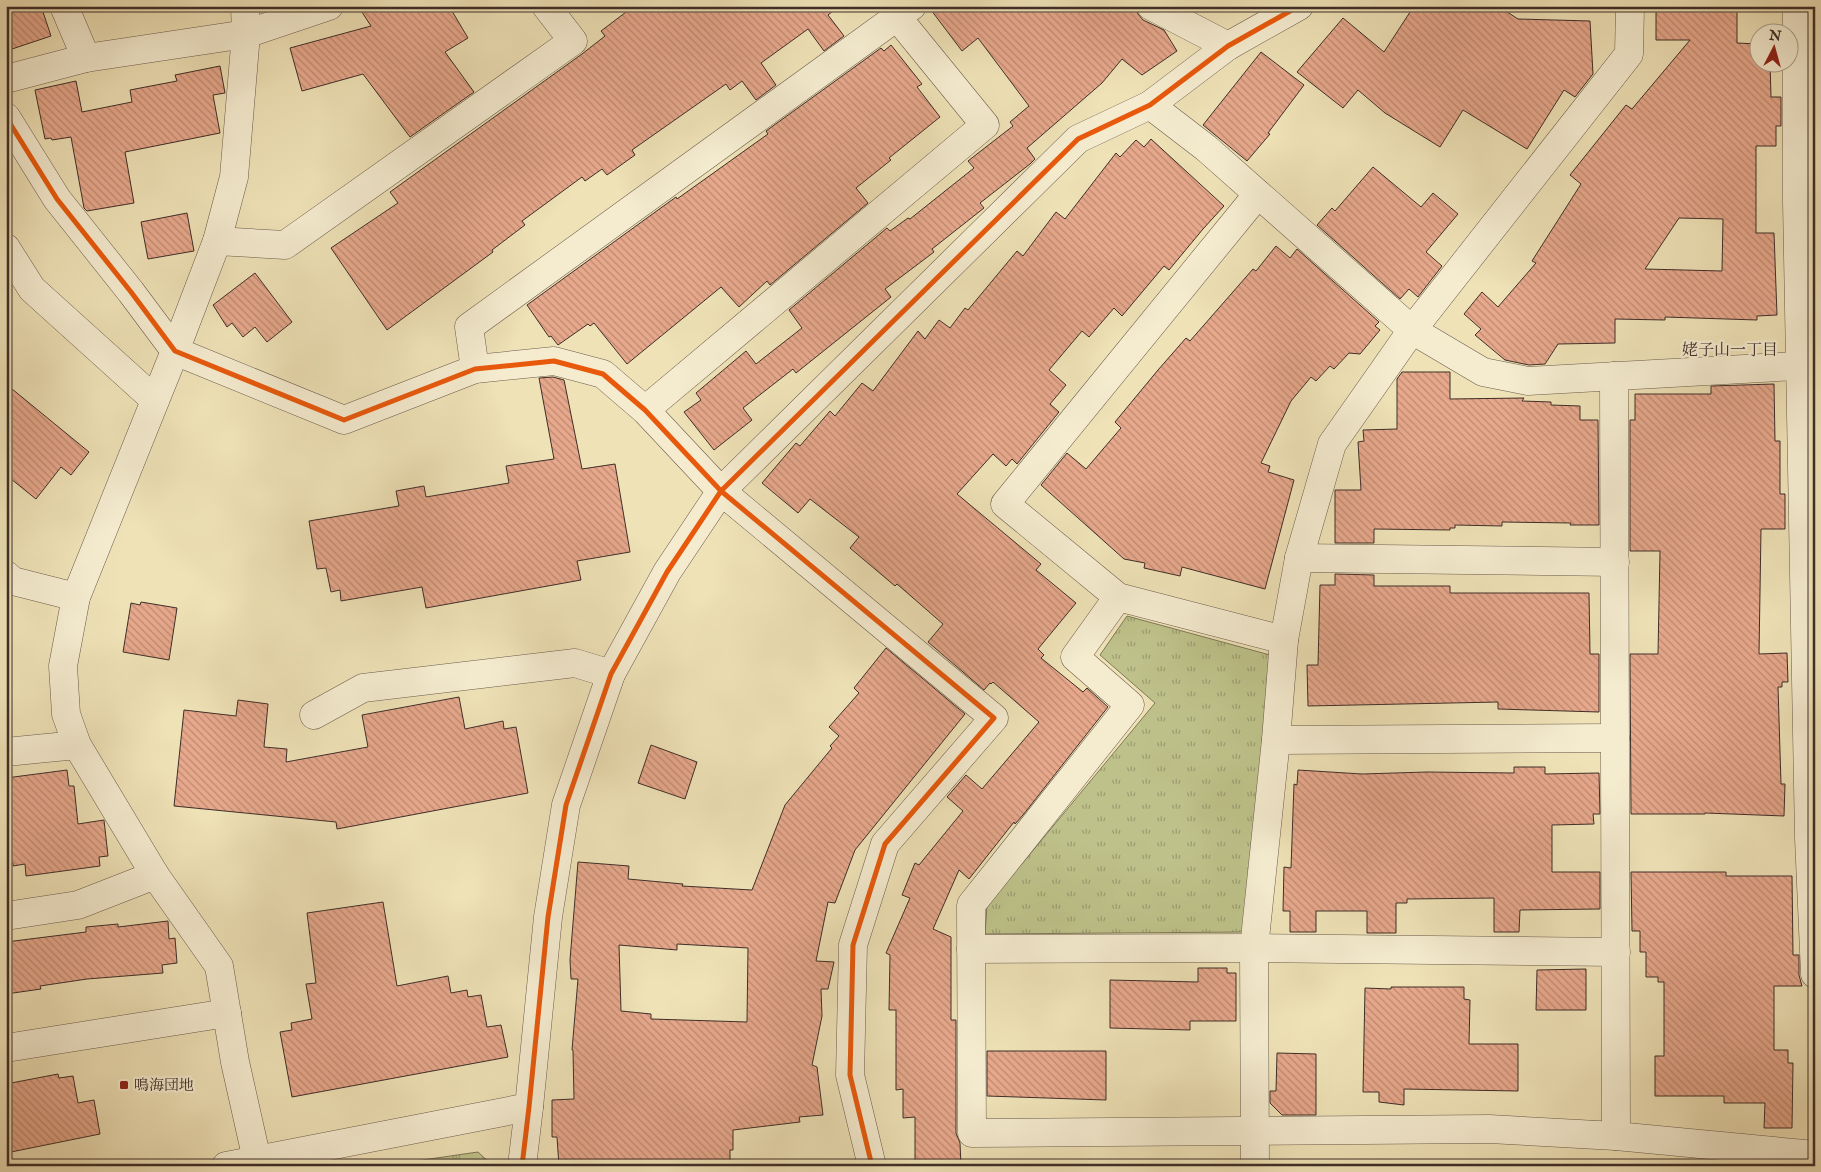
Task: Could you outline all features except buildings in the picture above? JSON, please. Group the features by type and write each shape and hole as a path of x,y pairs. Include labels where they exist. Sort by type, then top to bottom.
{"street":[{"path":"64,6 86,58"},
{"path":"244,6 246,34 234,177 218,241 76,597 63,666 66,714 77,745 155,875 219,966 235,1062 257,1160"},
{"path":"6,80 86,58 246,34 328,6"},
{"path":"218,241 285,245 573,41 546,6"},
{"path":"1151,6 1228,46"},
{"path":"522,1166 548,917 566,805 611,674 667,572 721,491 1078,139 1150,105 1228,46 1299,6"},
{"path":"1255,1166 1254,948 1276,740 1284,640 1299,558 1332,444 1412,330 1629,54 1630,6"},
{"path":"1797,6 1797,202 1807,366 1815,974"},
{"path":"475,369 469,326 904,12 985,125 645,410"},
{"path":"1150,105 1206,148 1412,330 1483,372 1528,381 1807,366"},
{"path":"6,117 57,199 132,292 175,351 344,420 475,369 554,361 603,374 645,410 721,491 994,718 885,844 853,945 850,1075 872,1166"},
{"path":"1258,194 1005,504 1118,597 1284,640"},
{"path":"6,248 32,289 155,400"},
{"path":"1614,376 1616,1136"},
{"path":"1299,558 1614,562"},
{"path":"6,575 13,581 76,597"},
{"path":"1118,597 1075,657 1130,704 971,905 972,1133 1489,1129 1616,1136 1815,1155"},
{"path":"314,714 363,688 574,663 611,674"},
{"path":"1276,740 1615,738"},
{"path":"6,752 77,745"},
{"path":"6,916 78,905 155,875"},
{"path":"971,949 1254,948 1616,952"},
{"path":"6,1048 227,1013"},
{"path":"226,1166 529,1107"}],"green space":[{"path":"1127,616 1270,655 1246,932 985,934 987,906 1155,703 1100,655"},
{"path":"478,1152 493,1166 381,1166"}],"cycle path":[{"path":"522,1166 548,917 566,805 611,674 667,572 721,491 1078,139 1150,105 1228,46 1299,6"},
{"path":"6,117 57,199 175,351 344,420 475,369 554,361 603,374 645,410 721,491 994,718 885,844 853,945 850,1075 872,1166"}],"place":[{"name":"鳴海団地","path":"124,1085"}],"district":[{"name":"姥子山一丁目","path":"1730,349"}]}
